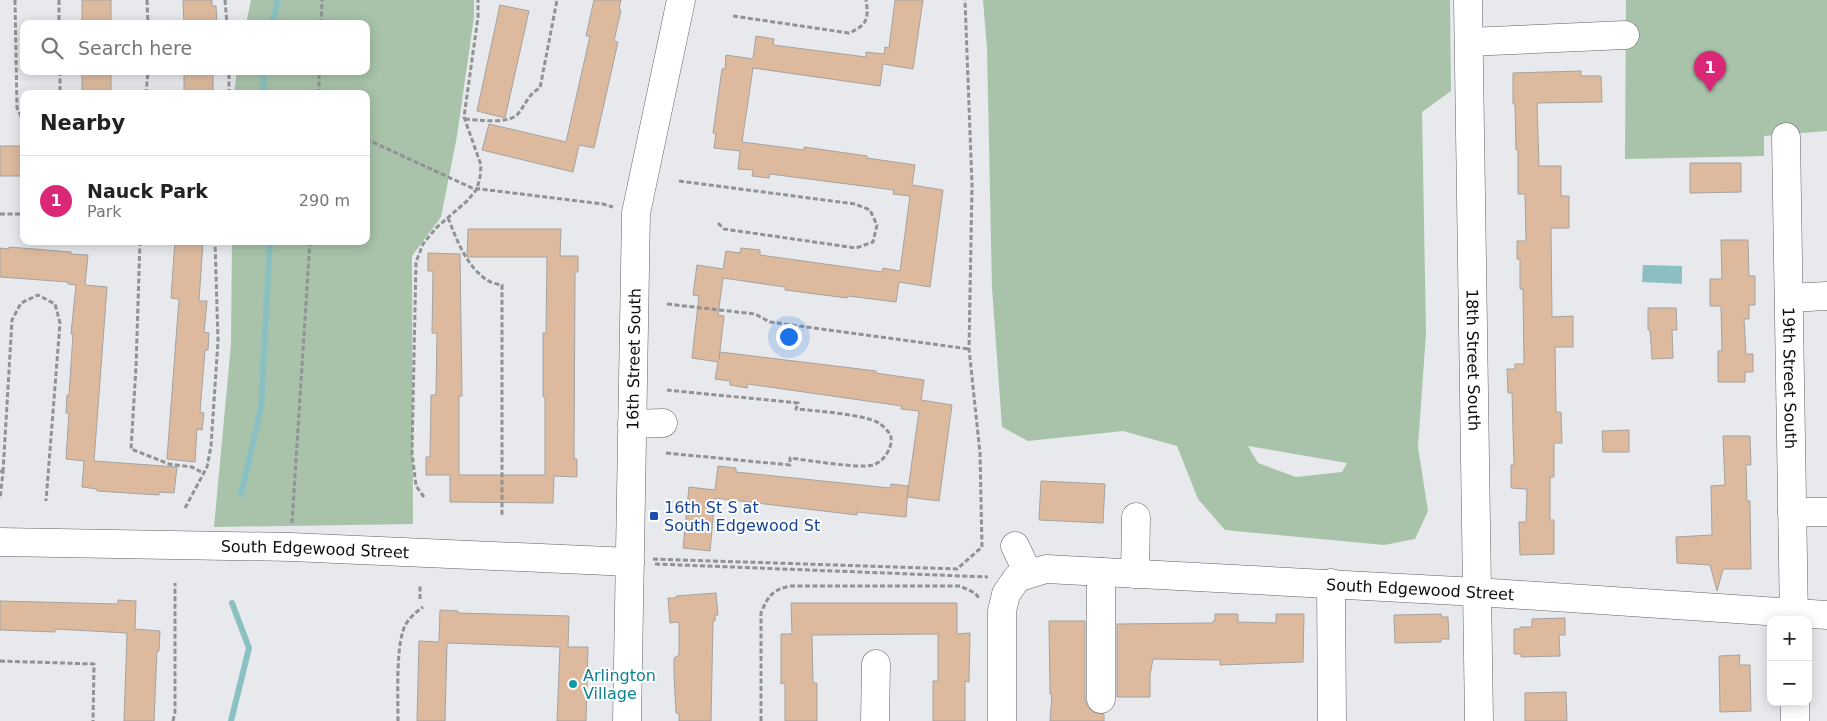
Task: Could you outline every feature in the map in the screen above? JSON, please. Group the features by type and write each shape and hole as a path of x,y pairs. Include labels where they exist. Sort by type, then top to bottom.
{"street":[{"name":"16th Street South","path":"627,721 644,562 632,424 636,213 681,0"},
{"name":"18th Street South","path":"1468,0 1479,721"},
{"path":"1469,42 1625,35"},
{"name":"19th Street South","path":"1786,137 1794,616"},
{"path":"1789,298 1827,296"},
{"path":"632,424 664,423"},
{"path":"1792,512 1827,512"},
{"path":"1135,574 1136,517"},
{"name":"South Edgewood Street","path":"0,542 290,547 644,562"},
{"path":"1002,721 1002,611 1006,594 1014,576 1015,546"},
{"name":"South Edgewood Street","path":"1014,576 1046,569 1477,592 1794,616 1827,615"},
{"path":"1100,699 1101,572"},
{"path":"1331,583 1332,721"},
{"path":"875,721 876,664"},
{"path":"1795,706 1796,721"}],"path":[{"path":"15,0 17,108 20,114"},
{"path":"59,0 59,20"},
{"path":"147,0 148,20"},
{"path":"225,0 227,20"},
{"path":"321,20 322,0"},
{"path":"424,497 416,486 412,453 416,262 423,244 436,228 467,201 477,189 480,177 480,165 465,120 478,18 478,0"},
{"path":"465,120 504,120 516,116 532,93 540,88 557,0"},
{"path":"733,16 849,33 861,28 868,14 866,0"},
{"path":"644,562 957,569 982,547 980,453 969,349 972,185 965,0"},
{"path":"60,75 60,90"},
{"path":"146,90 148,75"},
{"path":"228,90 229,75"},
{"path":"319,75 319,90"},
{"path":"370,141 477,189 603,204 636,213"},
{"path":"679,181 855,204 870,210 877,225 872,242 856,248 724,229 716,222"},
{"path":"0,214 20,214"},
{"path":"448,218 462,252 474,268 488,281 502,285 502,516"},
{"path":"140,245 137,358 131,449 169,464 192,467 203,473"},
{"path":"185,508 207,467 211,446 218,341 215,245"},
{"path":"290,547 310,245"},
{"path":"0,499 12,320 21,303 38,295 55,304 60,323 46,501"},
{"path":"667,304 755,314 770,322 969,349"},
{"path":"666,453 790,465 790,458 858,466 874,465 884,458 890,446 890,434 880,424 868,419 796,409 798,403 667,390"},
{"path":"644,562 1014,576"},
{"path":"173,721 175,712 175,583"},
{"path":"420,585 420,599"},
{"path":"761,721 761,613 766,598 778,588 790,586 960,586 975,593 980,599"},
{"path":"398,721 400,650 403,630 412,616 423,607"},
{"path":"0,662 94,664 93,721"}],"green space":[{"path":"251,0 474,0 474,17 457,136 441,217 412,256 413,524 214,527 231,344 232,245 370,245 370,90 235,90 236,75 370,75 370,20 247,20"},
{"path":"983,0 1450,0 1451,91 1422,112 1426,333 1418,447 1428,511 1415,539 1384,545 1225,530 1198,499 1177,446 1123,431 1028,441 1002,427 992,288 987,48","holes":["1248,446 1347,463 1342,472 1296,477 1258,463"]},
{"path":"1626,0 1827,0 1827,131 1764,136 1764,156 1625,159"}],"water":[{"path":"1643,265 1682,266 1682,284 1642,282"}],"building":[{"path":"82,0 111,0 111,20 82,20"},
{"path":"183,0 212,0 212,6 216,6 217,20 184,20"},
{"path":"594,0 621,0 619,9 621,10 614,41 618,42 594,148 579,145 573,172 482,150 489,124 566,142 590,36 586,36"},
{"path":"895,0 923,0 913,69 883,64 880,86 753,68 742,142 804,150 804,147 915,165 912,185 943,190 930,287 899,282 896,302 785,290 785,287 723,278 718,315 724,316 719,359 720,352 876,371 876,373 924,380 921,400 952,405 939,501 907,497 919,411 901,409 902,406 748,384 747,388 730,385 730,381 715,379 718,362 692,358 699,296 693,295 697,265 723,269 726,251 740,253 741,248 760,250 760,255 882,272 883,268 900,271 910,196 893,194 894,190 770,174 769,178 752,176 753,170 738,169 740,151 714,148 716,133 713,133 722,69 725,69 726,55 753,59 756,36 774,39 773,45 866,57 866,52 884,54 885,47 889,48"},
{"path":"500,5 529,11 505,118 477,111"},
{"path":"1581,71 1581,76 1601,76 1602,102 1537,103 1539,166 1561,166 1561,196 1569,196 1569,228 1551,228 1552,317 1573,316 1573,347 1555,347 1556,412 1561,412 1562,443 1554,443 1554,477 1550,477 1550,520 1554,520 1554,554 1520,555 1519,522 1526,522 1527,489 1511,488 1511,465 1514,465 1512,393 1508,393 1507,369 1515,369 1515,364 1524,364 1523,289 1520,289 1520,259 1517,259 1517,241 1526,241 1525,194 1518,194 1518,150 1516,150 1515,104 1513,104 1513,73"},
{"path":"82,75 111,75 111,90 82,90"},
{"path":"184,75 213,75 213,90 184,90"},
{"path":"0,146 20,146 20,176 0,176"},
{"path":"1690,163 1741,163 1741,192 1690,193"},
{"path":"468,229 561,229 560,256 578,256 578,272 575,272 574,459 577,459 577,477 554,476 553,503 450,502 450,475 426,475 426,457 430,457 431,395 436,395 437,333 432,333 433,271 428,271 428,253 460,254 462,396 459,396 459,475 545,475 543,333 546,333 547,257 467,257"},
{"path":"1721,240 1748,240 1749,276 1755,276 1755,305 1749,305 1749,319 1744,319 1746,354 1753,354 1753,372 1745,372 1745,382 1718,382 1718,351 1722,351 1721,306 1710,306 1710,279 1722,279"},
{"path":"175,245 203,245 199,301 207,301 204,332 209,333 208,350 205,350 200,412 204,413 202,430 197,429 195,462 167,459 179,299 171,298"},
{"path":"9,247 88,255 85,285 107,287 94,461 177,467 174,493 159,492 159,495 97,491 97,489 82,487 84,461 66,459 69,413 66,413 67,395 69,395 73,334 71,334 76,285 68,284 68,282 0,277 0,248 9,249"},
{"path":"1648,308 1676,308 1677,330 1672,330 1673,358 1652,359 1650,330 1648,330"},
{"path":"1629,430 1629,452 1603,452 1602,431"},
{"path":"1723,436 1750,436 1751,465 1746,465 1747,501 1750,501 1751,569 1723,569 1717,591 1710,565 1677,563 1676,537 1712,535 1711,486 1725,485"},
{"path":"718,466 736,468 736,472 890,488 891,484 908,486 906,517 857,512 857,515 715,498 710,551 683,548 689,487 715,490"},
{"path":"1041,481 1105,484 1103,523 1039,520"},
{"path":"716,593 718,615 715,615 715,621 713,621 711,721 679,721 679,713 676,713 674,658 679,655 679,624 678,622 670,623 668,598"},
{"path":"118,600 136,601 135,629 160,631 159,651 157,651 154,721 124,721 127,633 55,629 55,632 0,630 0,601 118,604"},
{"path":"791,603 957,603 957,634 970,633 969,682 965,681 965,721 933,721 933,681 938,681 938,634 812,635 813,683 817,683 817,721 785,721 785,683 781,684 781,634 792,634"},
{"name":"Arlington Village","path":"440,610 458,611 458,613 569,616 568,647 588,647 586,721 557,721 560,647 447,643 445,721 417,721 419,641 439,642"},
{"path":"1215,614 1238,614 1238,622 1276,623 1276,614 1304,614 1303,662 1220,665 1220,660 1153,659 1150,675 1150,697 1117,697 1117,624 1213,623 1215,621"},
{"path":"1441,614 1442,617 1448,617 1449,639 1441,639 1441,642 1395,643 1394,615"},
{"path":"1565,618 1565,635 1559,635 1560,656 1521,657 1521,654 1514,654 1514,629 1532,627 1532,619"},
{"path":"1049,621 1085,621 1085,699 1087,706 1093,712 1104,714 1104,721 1050,721 1052,694 1050,694"},
{"path":"1740,655 1739,665 1750,665 1751,711 1720,712 1719,656"},
{"path":"1566,692 1567,721 1525,721 1525,693"}],"waterway":[{"path":"273,20 278,0"},
{"path":"263,75 264,90"},
{"path":"241,494 261,408 270,245"},
{"path":"231,721 249,648 232,603"}],"place":[{"name":"Nauck Park","path":"1710,92"},
{"name":"16th St S at South Edgewood St","path":"654,516"},
{"name":"Arlington Village","path":"573,684"}]}
